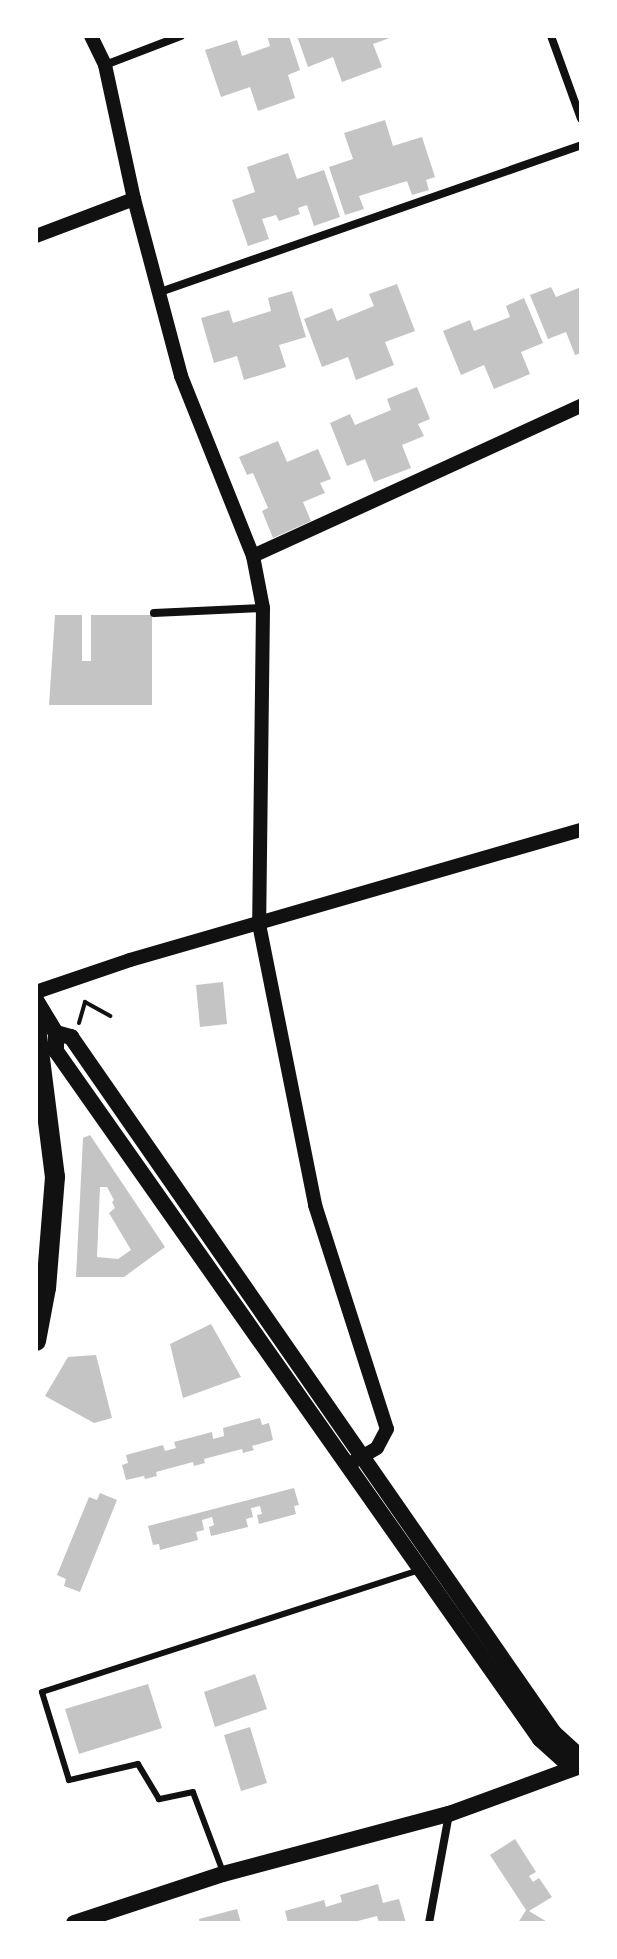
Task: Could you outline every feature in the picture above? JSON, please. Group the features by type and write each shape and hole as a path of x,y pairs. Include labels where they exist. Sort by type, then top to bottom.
{"main road":[{"path":"36,1000 56,1051 353,1462 438,1564 579,1768"},
{"path":"36,1341 46,1288 55,1177 46,1030"},
{"path":"353,1462 420,1570 540,1739 579,1768"},
{"path":"74,1923 223,1874 449,1814 579,1768"}],"street":[{"path":"91,36 105,65 134,199 181,376 253,556 263,608 259,924 315,1205 385,1418 384,1440 353,1462"},
{"path":"105,65 181,36"},
{"path":"551,36 581,119"},
{"path":"160,292 581,145"},
{"path":"36,236 134,199"},
{"path":"253,556 581,406"},
{"path":"154,613 263,608"},
{"path":"36,992 581,830"},
{"path":"429,1923 449,1814"}],"lane":[{"path":"223,1874 193,1792 159,1799 138,1764 69,1780 42,1692 420,1570"}],"path":[{"path":"85,1002 110,1016"}],"building":[{"path":"267,36 289,36 300,70 288,75 295,98 258,111 250,87 221,97 205,50 237,40 242,56 270,46"},
{"path":"297,36 395,36 373,44 382,67 342,82 333,57 308,67"},
{"path":"385,120 393,146 422,137 435,177 426,180 429,190 412,195 407,181 359,196 364,209 345,215 329,167 353,159 344,133"},
{"path":"288,153 297,179 324,170 340,217 314,226 307,205 298,208 300,214 279,221 276,215 262,219 269,239 248,246 232,200 255,192 247,167"},
{"path":"397,284 415,331 385,342 394,365 356,380 348,357 322,367 304,319 332,308 337,321 374,306 369,294"},
{"path":"551,287 556,297 581,287 581,353 575,355 566,332 548,339 530,295"},
{"path":"292,291 306,337 279,345 286,367 244,380 237,356 214,363 201,318 229,310 233,323 271,311 268,298"},
{"path":"524,298 543,343 521,352 530,374 494,389 484,365 461,375 443,331 470,320 474,331 510,317 506,306"},
{"path":"417,387 430,419 418,424 424,436 402,445 411,468 374,482 365,459 347,466 330,423 350,414 355,425 391,410 387,399"},
{"path":"278,441 287,462 318,449 331,479 320,483 325,493 303,502 311,521 273,538 262,511 268,508 253,473 247,475 239,457"},
{"path":"55,615 82,615 82,661 91,661 91,615 152,615 152,705 49,705"},
{"path":"223,982 227,1024 200,1027 196,985"},
{"path":"90,1135 165,1247 124,1277 76,1277 83,1138","holes":["100,1187 107,1187 115,1208 109,1213 131,1250 118,1259 97,1257"]},
{"path":"211,1324 241,1377 183,1398 170,1344"},
{"path":"96,1355 112,1418 94,1423 45,1396 68,1357"},
{"path":"260,1418 262,1425 269,1423 273,1440 252,1446 254,1450 243,1453 242,1449 204,1459 205,1463 194,1466 193,1462 156,1472 157,1476 126,1480 122,1465 128,1463 126,1455 163,1445 165,1451 176,1448 174,1442 212,1432 213,1439 224,1436 223,1428"},
{"path":"294,1488 299,1505 294,1506 296,1514 259,1524 257,1515 262,1514 260,1506 251,1508 253,1517 246,1519 248,1527 211,1536 209,1527 214,1525 212,1517 202,1520 204,1530 196,1532 198,1540 160,1550 159,1544 153,1545 148,1526"},
{"path":"100,1493 117,1500 80,1592 64,1586 66,1579 57,1575 89,1497 97,1500"},
{"path":"255,1674 267,1709 215,1727 204,1692"},
{"path":"148,1684 162,1728 79,1754 65,1709"},
{"path":"250,1727 267,1783 241,1791 224,1735"},
{"path":"515,1839 536,1872 529,1876 533,1882 539,1878 552,1897 529,1911 549,1923 518,1923 526,1910 490,1855"},
{"path":"378,1884 383,1903 399,1899 406,1923 379,1923 377,1916 350,1923 288,1923 285,1911 324,1900 326,1907 342,1902 340,1895"},
{"path":"237,1909 241,1923 200,1923 199,1919"}]}
